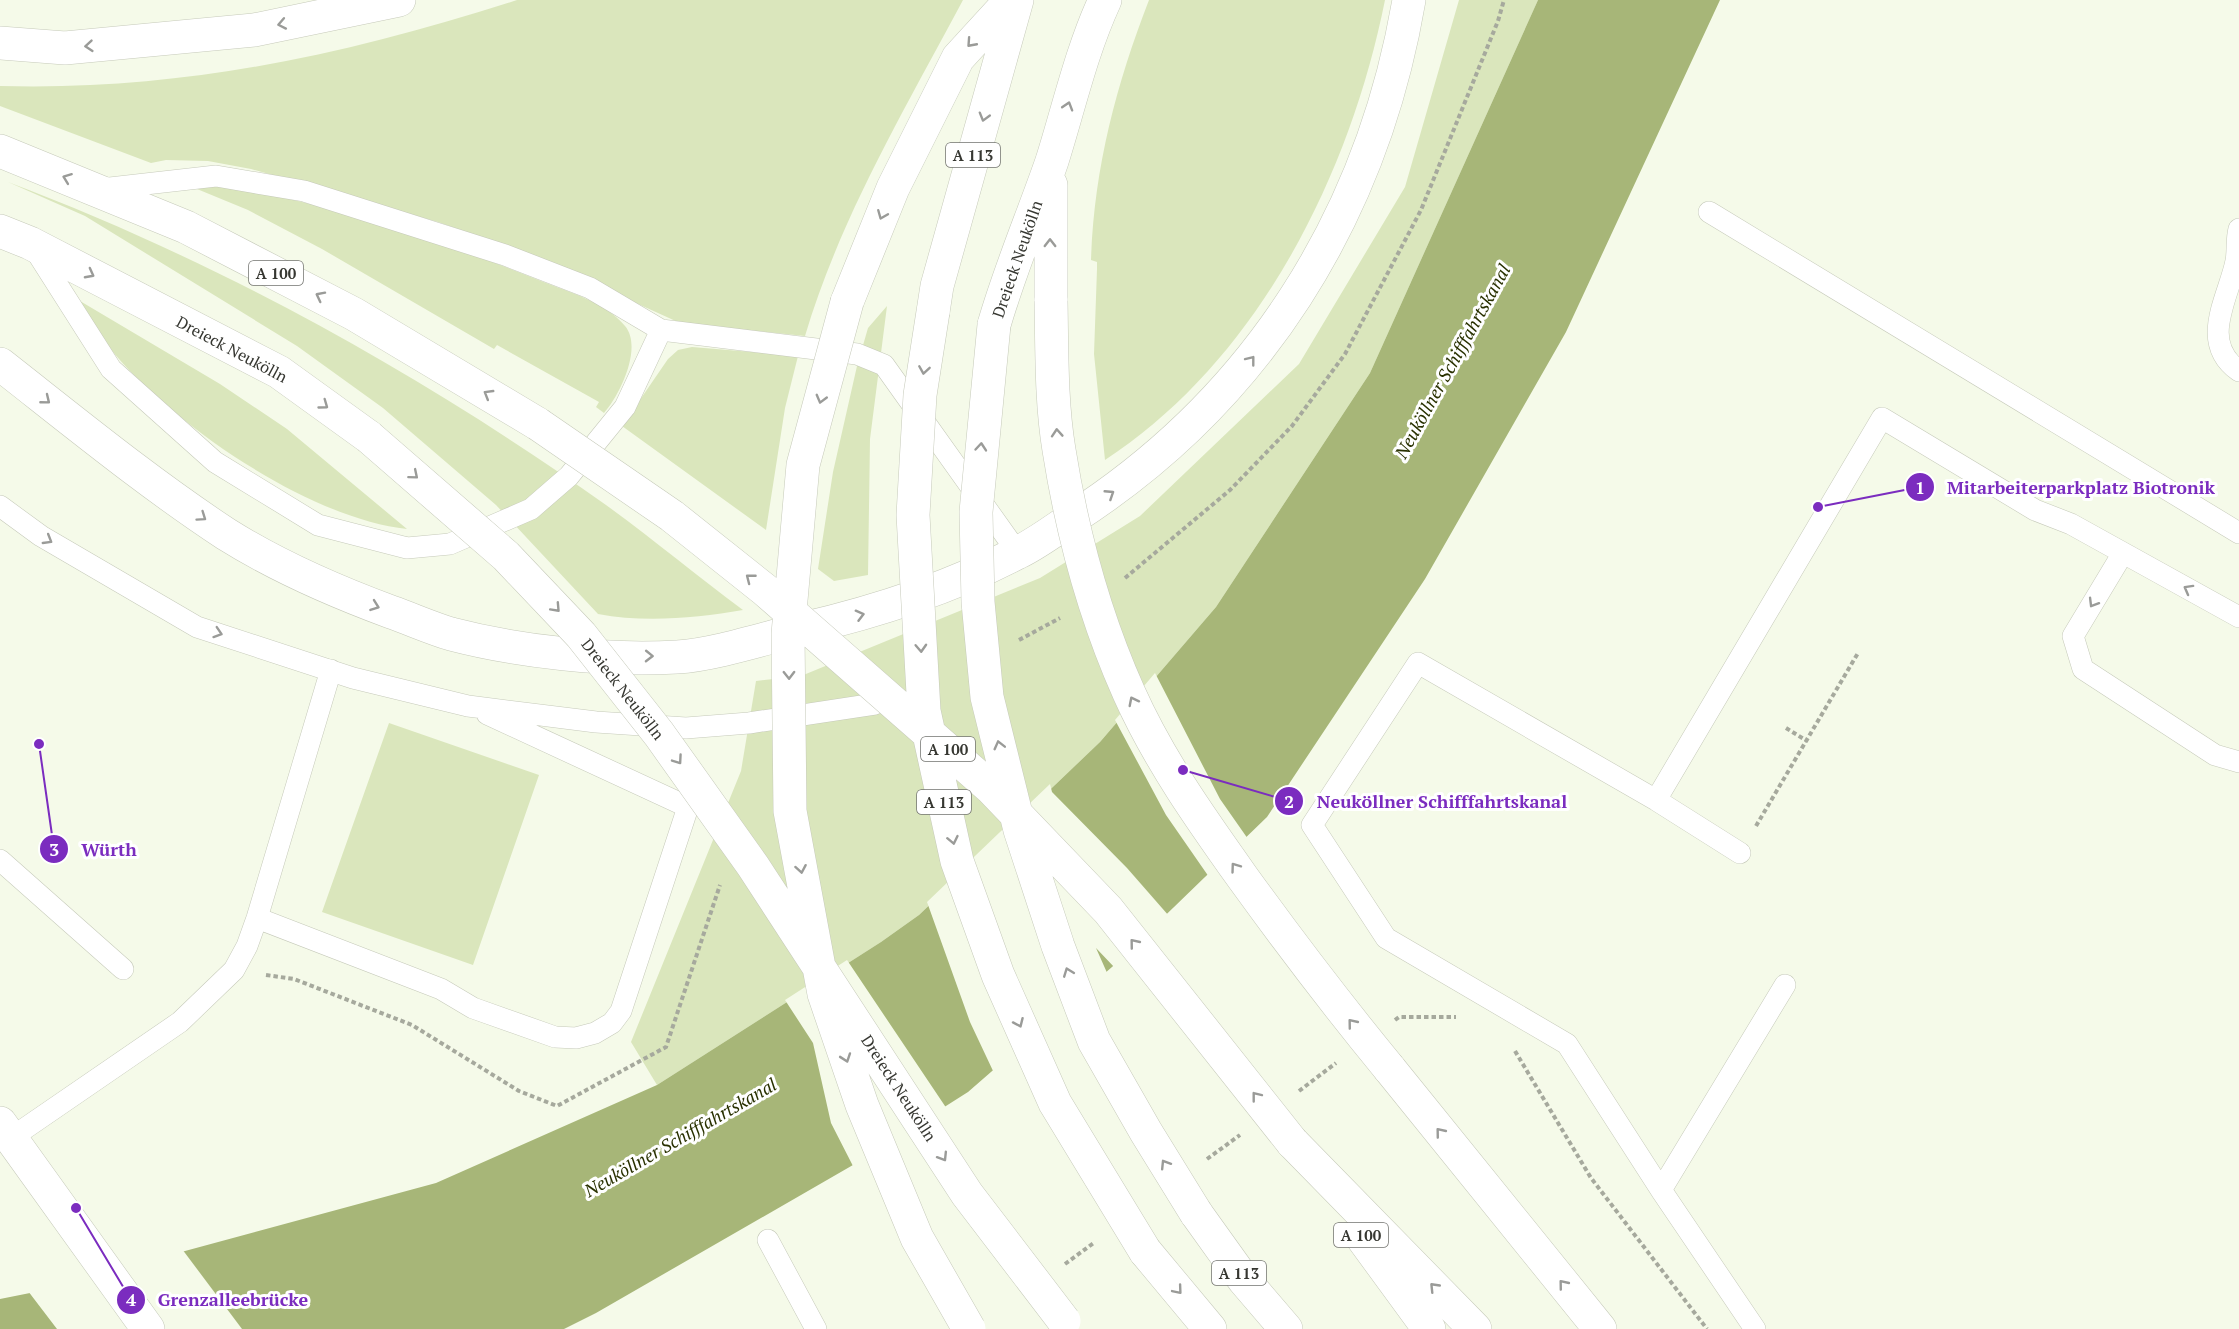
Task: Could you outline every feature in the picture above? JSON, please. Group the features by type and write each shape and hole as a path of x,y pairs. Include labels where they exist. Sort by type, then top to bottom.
{"main road":[{"path":"319,0 360,10"},
{"path":"0,43 76,47 254,30 360,10 399,0"},
{"path":"969,1329 916,1238 862,1105 824,994 790,811 788,634 803,465 847,302 893,188 958,58 1011,0"},
{"name":"A 113","path":"1017,0 937,286 920,395 913,515 924,711 957,861 998,975 1055,1103 1145,1251 1210,1329"},
{"name":"Dreieck Neukölln","path":"1105,0 1092,29 1051,162 1006,281 994,325 976,512 978,602 987,697 1020,830 1058,946 1094,1041 1196,1213 1244,1280 1286,1329"},
{"path":"0,364 146,478 230,536 333,591 450,633 570,655 681,657 865,615 1018,553 1121,488 1184,434 1238,377 1282,321 1334,230 1374,142 1399,58 1409,0"},
{"name":"A 100","path":"0,151 186,227 354,314 538,424 672,516 756,583 992,788 1108,910 1292,1142 1428,1329"},
{"path":"1051,162 1051,301 1058,449 1078,542 1093,594 1129,694 1164,760 1201,820 1313,975 1600,1329"},
{"name":"Dreieck Neukölln","path":"0,231 30,243 279,372 369,437 506,556 581,635 652,725 753,866 967,1194 1067,1325"},
{"path":"12,1140 148,1329"},
{"path":"1292,1142 1475,1329"}],"lane":[{"path":"97,189 216,176 304,191 505,255 580,284 661,330 857,354 884,365 1018,553"},
{"path":"1709,212 2239,533"},
{"path":"2239,229 2236,259 2220,307 2216,330 2225,355 2239,371"},
{"path":"30,243 111,369 215,462 318,525 407,548 450,544 531,509 569,476 625,407 661,330"},
{"path":"1656,800 1882,418 2035,510 2071,524 2239,617"},
{"path":"0,506 41,536 197,627 331,670 468,706 596,722 686,728 749,723 875,704"},
{"path":"2122,553 2073,636 2083,669 2208,751 2239,762"},
{"path":"1740,853 1656,800 1418,663 1312,825 1386,938 1567,1044 1661,1190 1755,1329"},
{"path":"12,1140 180,1022 234,970 247,946 257,918 331,670"},
{"path":"257,918 441,989 473,1008 555,1037 576,1038 595,1034 612,1023 621,1011 688,807 468,706"},
{"path":"0,860 123,969"},
{"path":"1661,1190 1785,985"},
{"path":"768,1240 816,1329"}],"path":[{"path":"1345,354 1421,210 1498,21 1504,0"},
{"path":"1740,853 1858,653"},
{"path":"1786,728 1806,741"},
{"path":"234,970 294,978 412,1025 519,1091 557,1106 666,1047"}],"shaded area":[{"path":"517,0 963,0 855,207 819,292 805,336 680,323 528,254 438,222 251,169 208,161 166,160 151,163 0,106 0,86 67,86 133,82 262,66 390,37"},
{"path":"1149,0 1385,0 1369,66 1348,132 1321,196 1289,258 1252,317 1208,371 1160,419 1105,460 1094,354 1097,262 1091,260 1093,226 1109,128 1126,64"},
{"path":"1459,0 1538,0 1370,373 1216,607 1100,742 919,915 881,942 657,1085 631,1042 741,771 756,681 801,676 1040,578 1140,516 1299,364 1405,187"},
{"path":"8,182 87,213 165,248 317,324 391,366 536,457 606,505 743,610 652,619 598,614 496,505 383,408 297,346 85,216"},
{"path":"201,182 288,198 374,221 458,249 597,304 617,318 630,335 632,346 630,358 617,395 604,413 596,407 599,402 497,345 494,349 322,249 248,210 197,189"},
{"path":"80,301 220,384 287,429 407,529 369,521 328,507 244,463 167,406 135,376 105,342"},
{"path":"887,306 870,439 868,575 834,581 818,569 833,472 868,328"},
{"path":"692,347 798,356 785,408 766,530 622,426 668,359 678,350"},
{"path":"389,723 539,775 473,965 322,912"}],"water":[{"path":"1538,0 1720,0 1566,332 1425,579 1267,817 1112,967 968,1092 853,1165 596,1313 564,1329 0,1329 0,1299 30,1293 436,1183 657,1085 881,942 919,915 1100,742 1216,607 1370,373"}],"pier":[{"path":"1155,673 1220,799 1248,839 1209,877 1166,815 1115,720"},
{"path":"1050,784 1052,792 1127,868 1169,916 1115,968 1096,948 1108,975 994,1073 970,1022 927,902"},
{"path":"847,960 947,1109 854,1168 831,1123 813,1043 785,1000"},
{"path":"182,1249 242,1329 57,1329 28,1291"}],"place":[{"name":"Mitarbeiterparkplatz Biotronik","path":"1818,507"},
{"name":"Würth","path":"39,744"},
{"name":"Neuköllner Schifffahrtskanal","path":"1183,770"},
{"name":"Grenzalleebrücke","path":"76,1208"}]}
